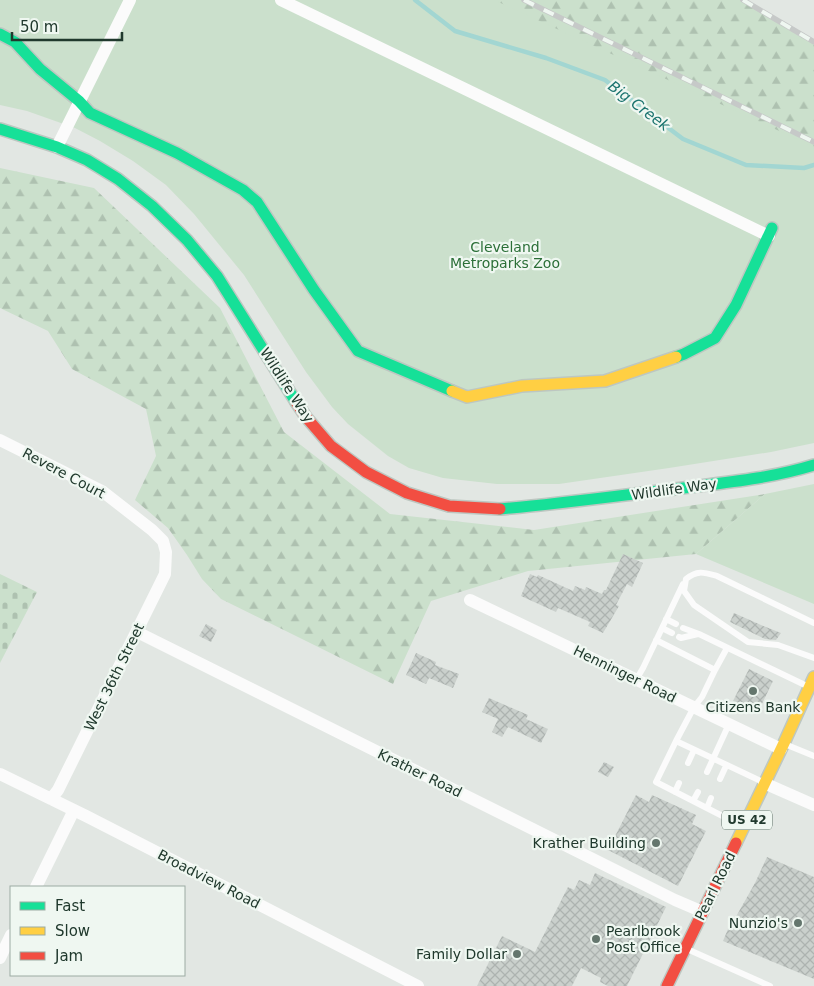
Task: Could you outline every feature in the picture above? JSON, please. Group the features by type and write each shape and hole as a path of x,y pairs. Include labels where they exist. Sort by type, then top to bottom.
{"street":[{"path":"57,147 130,0"},
{"path":"0,34 15,42 40,69 90,112 177,153 243,190 257,202 314,290 358,350 467,397 522,386 605,381 684,354 715,338 736,305 770,232 280,0"},
{"name":"Wildlife Way","path":"0,129 57,147 87,160 118,179 152,206 187,240 217,276 286,388 306,417 331,446 366,472 407,493 449,506 498,510 743,480 794,471 814,465"},
{"name":"Revere Court","path":"0,440 102,491 152,530 163,541 166,552"},
{"name":"West 36th Street","path":"51,799 58,790 165,574 166,552"},
{"name":"Henninger Road","path":"470,600 728,724 782,746"},
{"name":"Krather Road","path":"137,632 703,912"},
{"name":"Pearl Road","path":"667,986 812,682"},
{"name":"Broadview Road","path":"0,774 418,986"},
{"path":"764,783 814,805"},
{"path":"36,886 74,810"},
{"path":"0,958 10,937"}],"lane":[{"path":"636,680 686,579 693,573 704,572 717,576 814,623"},
{"path":"686,579 684,591 694,606 748,642 778,645 814,658"},
{"path":"666,619 676,624"},
{"path":"662,628 672,633"},
{"path":"683,628 777,671 812,682"},
{"path":"679,637 699,634"},
{"path":"656,640 715,670"},
{"path":"727,648 702,697 694,707 656,782 744,827"},
{"path":"707,772 728,724"},
{"path":"676,741 764,783"},
{"path":"782,746 814,756"},
{"path":"688,763 694,750"},
{"path":"720,779 726,766"},
{"path":"675,792 679,783"},
{"path":"693,801 698,792"},
{"path":"707,808 711,798"},
{"path":"685,948 770,986"}],"green space":[{"name":"Cleveland Metroparks Zoo","path":"0,0 494,0 814,147 814,443 771,452 559,484 497,484 443,478 409,468 388,456 348,424 332,407 306,372 244,275 194,214 166,185 133,161 75,128 27,111 0,105"},
{"path":"415,0 743,0 814,42 814,196"},
{"path":"0,168 94,188 220,308 284,432 390,514 534,530 765,494 696,554 528,571 431,601 393,684 221,599 202,579 168,528 135,500 156,456 146,409 72,369 48,331 0,308"},
{"path":"814,484 814,604 696,554 765,494"},
{"path":"0,574 37,592 0,663"}],"building":[{"path":"623,554 643,563 632,587 627,584 616,605 619,606 603,633 588,626 590,622 558,608 556,612 521,596 530,574 537,577 538,575 573,591 575,586 585,590 586,587 602,594 606,590"},
{"path":"734,613 781,633 776,640 765,639 730,622"},
{"path":"206,624 217,630 211,642 199,636"},
{"path":"416,653 436,662 435,665 459,674 453,688 429,678 426,684 406,675"},
{"name":"Citizens Bank","path":"749,669 773,681 758,712 733,701"},
{"path":"489,698 528,715 526,719 548,729 541,743 508,727 502,737 492,732 498,719 482,712"},
{"path":"604,762 614,767 608,777 598,772"},
{"name":"Krather Building","path":"636,795 649,802 652,795 696,815 692,824 706,831 678,886 608,850"},
{"path":"767,857 814,877 814,979 723,941 731,922 733,922 755,883"},
{"path":"595,873 666,907 627,986 608,986 600,982 601,978 581,968 572,986 477,986 502,936 535,952 568,887 574,890 579,880 590,885"}],"waterway":[{"name":"Big Creek","path":"415,0 455,31 546,58 605,80 683,139 746,165 804,168 814,165"}],"railway":[{"path":"524,0 814,142"},
{"path":"743,0 814,42"}],"traffic: fast":[{"path":"0,34 15,42 40,69 79,101 90,113 177,153 243,190 257,202 314,290 358,351 452,391"},
{"path":"0,129 57,147 87,160 118,179 152,206 187,240 217,276 296,402"},
{"path":"676,357 715,338 736,305 772,228"},
{"path":"500,509 727,482 780,474 814,465"}],"traffic: slow":[{"path":"452,391 467,397 522,386 605,381 676,357"},
{"path":"736,843 814,677"}],"traffic: jam":[{"path":"296,402 306,417 331,446 366,472 407,493 449,506 500,509"},
{"path":"667,986 736,843"}],"place":[{"name":"Citizens Bank","path":"753,691"},
{"name":"Krather Building","path":"656,843"},
{"name":"Nunzio's","path":"798,923"},
{"name":"Pearlbrook Post Office","path":"596,939"},
{"name":"Family Dollar","path":"517,954"}]}
